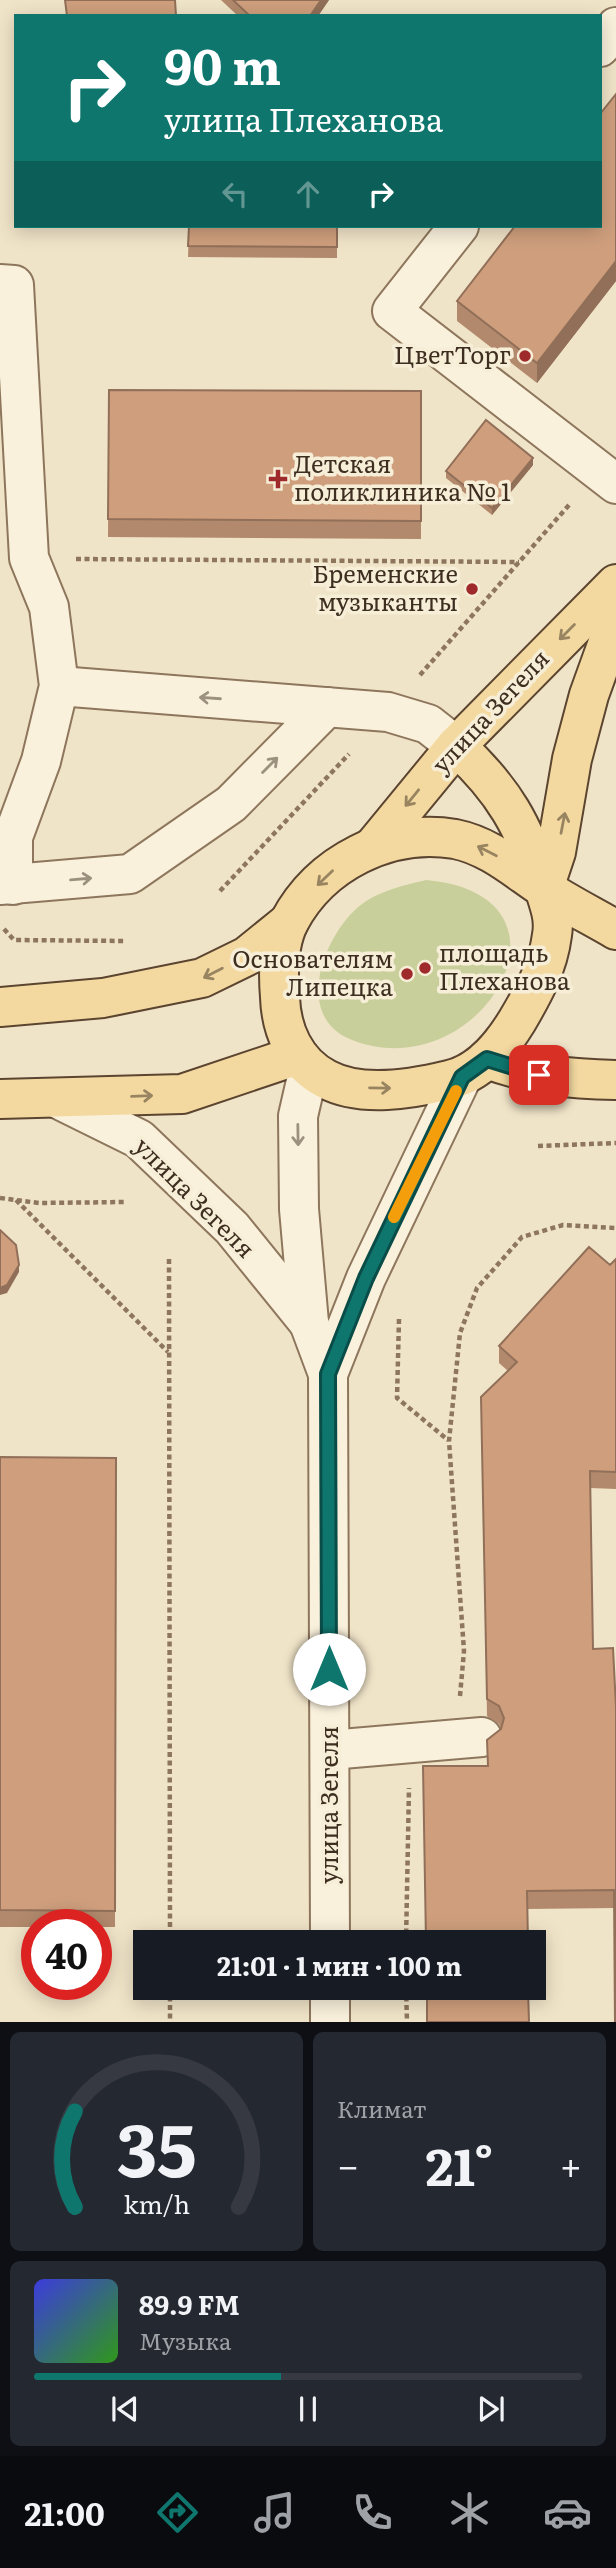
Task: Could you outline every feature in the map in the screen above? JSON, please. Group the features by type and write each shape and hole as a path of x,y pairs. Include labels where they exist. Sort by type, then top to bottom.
{"main road":[{"name":"улица Зегеля","path":"373,847 456,746 616,584"},
{"path":"544,888 556,852 572,759 585,707 616,620"},
{"path":"456,746 495,785 522,826 553,913 548,958 539,983 512,1029 475,1068"},
{"path":"0,1007 103,999 202,978 247,956 289,922 329,873 373,847 392,841 418,838 454,839 478,845 616,930"},
{"path":"289,922 281,946 280,1013 288,1037 304,1061 327,1079 352,1087 419,1088 475,1068 519,1071 558,1078 616,1080"},
{"path":"0,1099 182,1094 304,1061"}],"street":[{"path":"602,44 616,27"},
{"path":"457,228 392,311 608,478"},
{"path":"0,284 14,285 29,558 49,607 59,686 41,761 13,837 7,885 130,874 232,804 327,707"},
{"path":"59,686 388,712 428,724 456,746"},
{"name":"улица Зегеля","path":"304,1061 298,1115 299,1209 309,1323 328,1374 330,1930"},
{"name":"улица Зегеля","path":"328,1374 366,1278 475,1068"},
{"name":"улица Зегеля","path":"58,1099 139,1139 232,1228 309,1323"},
{"path":"330,1750 482,1737"},
{"path":"330,2000 330,2022"}],"path":[{"path":"220,891 388,712 520,562 608,478"},
{"path":"29,558 520,562"},
{"path":"14,940 124,941"},
{"path":"538,1146 616,1143"},
{"path":"0,1198 38,1203 126,1202"},
{"path":"16,1200 168,1352"},
{"path":"406,1930 409,1785 460,1704 464,1651 449,1441 460,1333 477,1288 522,1237 563,1225 616,1228"},
{"path":"169,1259 170,1930"},
{"path":"400,1311 397,1398 449,1441"},
{"path":"170,2000 170,2022"},
{"path":"406,2000 407,2022"}],"green space":[{"path":"426,880 476,893 503,918 510,950 500,984 476,1015 441,1038 399,1048 352,1040 334,1029 324,1015 319,998 319,979 332,942 342,925 362,904 388,891"}],"building":[{"path":"65,0 175,0 176,14 67,14"},
{"path":"233,0 321,0 311,14 248,14"},
{"path":"616,94 616,261 537,363 457,301 513,228 602,228 602,112"},
{"path":"189,228 337,228 337,247 188,246"},
{"path":"109,390 421,391 421,521 108,519"},
{"path":"486,420 533,458 492,508 446,471"},
{"path":"0,1230 16,1245 19,1265 7,1285 0,1288"},
{"path":"589,1247 610,1265 616,1259 616,1472 590,1471 593,1649 613,1648 616,1707 616,2022 614,1890 527,1891 528,1930 426,1930 423,1766 488,1766 487,1740 501,1729 504,1718 499,1706 487,1699 481,1397 517,1362 499,1346"},
{"path":"0,1457 116,1458 115,1911 0,1910"},
{"path":"427,2000 528,2000 529,2022 427,2022"}],"slow traffic":[{"path":"394,1217 456,1091"}],"place":[{"name":"ЦветТорг","path":"525,356"},
{"name":"Детская поликлиника № 1","path":"278,479"},
{"name":"Бременские музыканты","path":"472,589"},
{"name":"площадь Плеханова","path":"425,968"},
{"name":"Основателям Липецка","path":"407,974"}],"route":[{"path":"329,1669 328,1374 366,1278 462,1077 487,1059 539,1075"}]}
